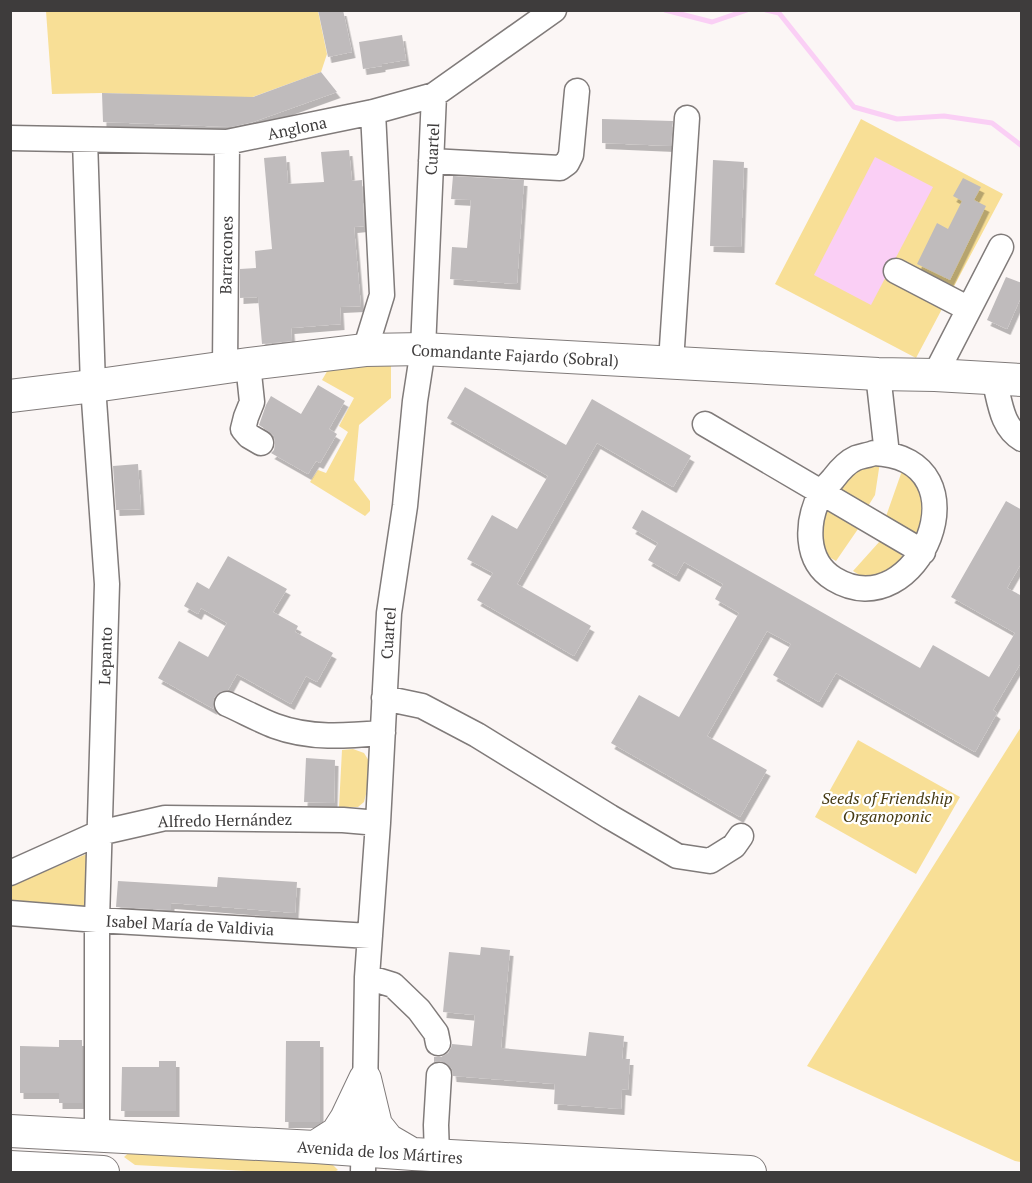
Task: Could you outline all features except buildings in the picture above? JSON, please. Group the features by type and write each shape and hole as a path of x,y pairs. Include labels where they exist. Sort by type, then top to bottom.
{"main road":[{"name":"Comandante Fajardo (Sobral)","path":"10,396 365,350 423,350 1008,380"},
{"path":"315,1147 337,1133 365,1079"},
{"path":"365,1079 376,1125 388,1140 425,1155"},
{"name":"Avenida de los Mártires","path":"10,1131 315,1147 363,1161 425,1155 750,1173"},
{"name":"Lepanto","path":"97,1136 100,1172"},
{"path":"10,1167 100,1172"}],"street":[{"name":"Anglona","path":"10,138 227,142 373,112 434,95 554,10"},
{"path":"431,161 560,168 567,163 571,155 577,91"},
{"name":"Cuartel","path":"363,1161 367,977 378,823 388,613 405,506 415,401 423,350 434,95"},
{"path":"365,350 382,295 373,112"},
{"path":"670,362 687,118"},
{"name":"Lepanto","path":"85,140 93,386 107,584 96,920 97,1136"},
{"name":"Barracones","path":"227,142 236,366 252,402 243,429 249,436 261,443"},
{"path":"934,375 1001,247"},
{"path":"896,271 969,309"},
{"path":"878,374 887,454"},
{"path":"1008,380 1004,420 1014,435 1022,439"},
{"path":"705,424 923,552"},
{"path":"874,453 887,454 909,461 923,473 932,488 936,506 934,524 923,552 898,579 882,587 863,589 845,586 829,576 817,561 810,544 810,525 822,493 842,468 857,458 874,453"},
{"path":"384,698 422,706 477,735 677,856 710,861 734,846 741,836"},
{"path":"227,704 275,726 298,732 332,737 383,733"},
{"name":"Alfredo Hernández","path":"10,873 99,833 165,818 343,820 378,823"},
{"name":"Isabel María de Valdivia","path":"10,913 370,936"},
{"path":"367,977 393,985 419,1010 436,1033 438,1043"},
{"path":"425,1155 435,1125 440,1075"}],"green space":[{"path":"46,11 318,11 327,54 321,72 250,98 102,93 52,94"},
{"path":"861,119 1003,194 916,358 775,284"},
{"path":"391,365 391,398 359,425 354,480 370,501 370,511 365,516 310,482 318,470 326,473 348,432 339,426 354,398 322,380 329,368"},
{"path":"880,462 875,495 865,511 835,494 844,475"},
{"path":"903,468 924,491 921,537 884,522"},
{"path":"826,510 858,529 836,561 819,551 815,521"},
{"path":"880,541 901,554 904,561 869,581 853,571"},
{"path":"1021,727 1021,1162 807,1066"},
{"name":"Seeds of Friendship Organoponic","path":"858,740 960,797 916,874 815,817"},
{"path":"353,749 364,753 369,761 367,790 364,802 358,807 339,807 342,750"},
{"path":"89,853 84,910 11,906 10,886"},
{"path":"133,1149 329,1161 338,1170 334,1172 263,1172 135,1165 124,1157"}],"shaded area":[{"path":"875,157 933,187 871,305 814,275"}],"waterway":[{"path":"665,10 712,22 747,10"},
{"path":"766,10 779,13 854,107 897,119 944,116 992,123 1022,146"}]}
